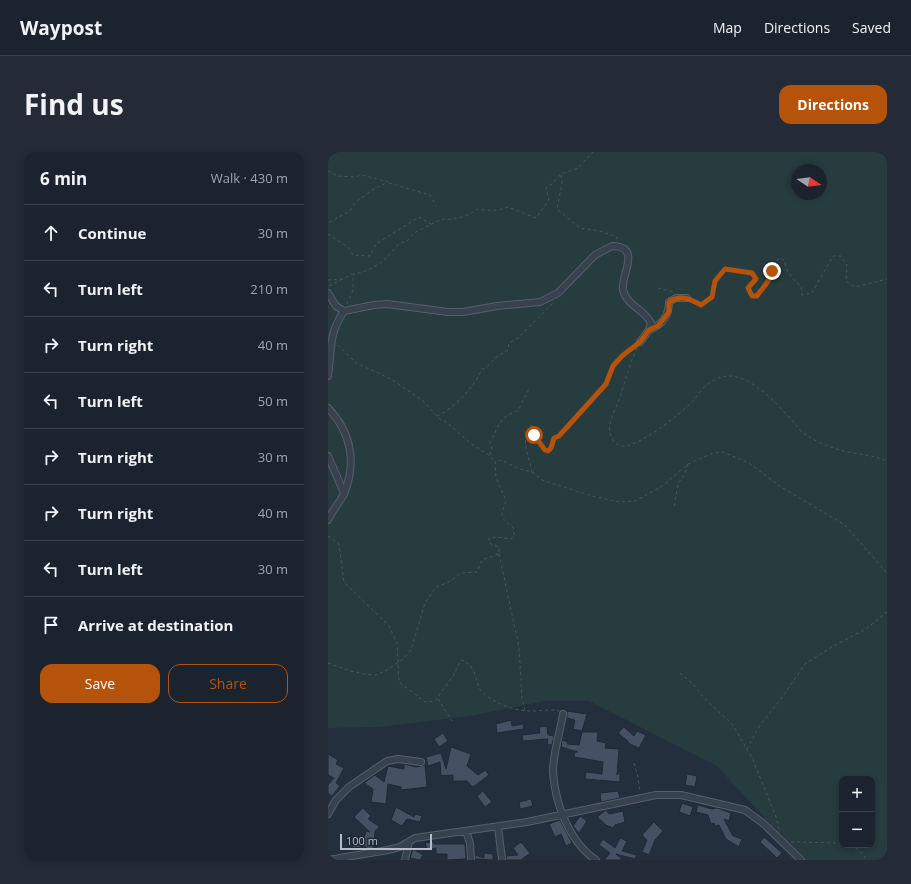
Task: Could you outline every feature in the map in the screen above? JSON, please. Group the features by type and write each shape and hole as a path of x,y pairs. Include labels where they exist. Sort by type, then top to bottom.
{"street":[{"path":"328,376 330,338 335,323 344,311 387,304 448,312 463,312 497,306 540,302 558,293 594,255 608,246 616,246 627,252 629,260 622,283 623,292 634,307 651,323 649,330 640,342"},
{"path":"328,293 336,306 344,311"},
{"path":"649,330 658,326 669,312 669,302 676,298 687,298"},
{"path":"328,408 346,431 350,446 350,472 344,493 328,520"},
{"path":"328,456 344,493"},
{"path":"563,714 553,771 564,815 579,846 596,860"},
{"path":"328,814 336,800 349,787 387,761 398,759 421,762"},
{"path":"328,860 388,850 409,842 415,838 498,827 564,815 656,795 677,794 745,810 781,840 801,860"},
{"path":"498,827 502,859"},
{"path":"466,831 470,843 471,860"},
{"path":"405,860 409,842"}],"path":[{"path":"328,287 353,274 367,272 388,257 393,248 402,242 407,241 414,233 442,219 447,220 472,214 477,209 485,211 496,208 501,210 508,207 536,218 549,200 546,188 561,174 578,168 593,152"},
{"path":"328,171 337,176 355,177 362,174 430,195 436,206"},
{"path":"561,174 562,183 557,209 580,228 600,231 617,237 616,246"},
{"path":"328,223 350,211 355,203 372,190 388,182"},
{"path":"328,234 348,248 353,255 370,256 376,244 420,217 431,224"},
{"path":"687,298 701,305 712,297 715,281 725,269 752,273 756,279 748,288 752,296 757,296 770,280 772,271 779,258 784,260 786,270 791,278 801,286 802,295 812,293 833,256 841,256 847,265 846,281 855,287 887,279"},
{"path":"344,311 353,290 353,274"},
{"path":"328,280 343,279"},
{"path":"658,288 675,293"},
{"path":"437,416 455,405 478,379 482,369 486,368 495,358 508,350 509,343 518,338 542,312 551,306 558,293"},
{"path":"330,338 356,363 391,379 422,400 437,416 469,442 490,456 495,462 496,478 506,500 501,513 502,520 512,528 514,533 511,539 497,537 489,538 489,543 499,548 519,647 522,700 525,711"},
{"path":"640,342 629,366 619,401 612,416 610,431 611,437 619,445 625,446 635,443 653,433 690,405 708,383 716,379 730,376 755,386 774,400 808,436 831,447 849,452 868,454 887,461"},
{"path":"532,472 525,439 527,430 530,426 533,426 534,435 545,450 548,451 551,448 554,438 559,436 606,384 613,366 622,356 640,342"},
{"path":"490,456 492,449 490,443 496,428 507,414 518,411 529,389"},
{"path":"495,462 501,460 519,469 532,472 542,480 586,494 619,502 635,501 661,487 688,464 713,453 723,452 749,463 781,487 845,525 887,573"},
{"path":"674,509 678,483 684,476 688,464"},
{"path":"328,536 340,544 344,582 389,626 397,643 397,663 400,682 404,687 425,702 435,701 461,660 468,664 476,673 481,691 502,704 525,711 558,710 563,714"},
{"path":"328,663 350,671 376,675 387,670 411,650 426,603 436,587 449,582 461,574 477,572 482,560 499,554"},
{"path":"747,749 764,718 781,699 805,664 835,645 866,629 887,612"},
{"path":"680,673 693,684 704,698 731,723 747,749 776,817 781,840 795,842 839,843"},
{"path":"437,698 452,721"},
{"path":"634,763 638,777 640,799"},
{"path":"855,848 867,860"}],"green space":[{"path":"328,152 887,152 887,860 803,860 717,766 589,701 545,701 470,716 379,727 328,728"}],"building":[{"path":"567,711 587,714 582,731 573,729 575,720 567,718"},
{"path":"511,720 512,726 523,724 524,729 497,733 496,724"},
{"path":"547,726 548,735 554,736 552,745 547,744 548,739 523,741 522,735 540,733 539,727"},
{"path":"624,727 634,736 637,731 646,735 639,748 628,743 628,741 618,733"},
{"path":"582,732 598,732 597,741 606,743 605,748 619,749 617,775 620,770 620,782 585,779 586,772 602,774 603,762 574,757 575,752 578,752 561,747 562,740 568,742 567,744 579,745"},
{"path":"443,733 448,741 439,747 434,739"},
{"path":"451,747 471,754 467,766 478,775 485,770 489,775 473,787 467,781 453,781 453,775 441,776 440,762 428,766 426,757 441,753 446,769"},
{"path":"328,754 338,760 336,764 344,768 336,783 340,786 332,796 328,793 328,785 334,778 328,775"},
{"path":"404,764 416,767 425,765 427,787 401,790 401,787 388,784 386,804 371,802 373,789 364,783 375,775 384,782 388,766 404,769"},
{"path":"687,774 697,776 695,787 685,785"},
{"path":"483,791 492,802 485,807 477,796"},
{"path":"618,791 620,798 601,802 600,793"},
{"path":"531,799 533,806 520,809 519,802"},
{"path":"682,803 693,807 690,816 679,812"},
{"path":"698,805 712,809 717,808 731,813 729,821 724,819 733,836 742,839 739,847 726,839 719,825 715,826 714,823 711,824 708,815 696,812"},
{"path":"396,807 414,817 415,814 422,816 420,822 407,819 402,826 391,820"},
{"path":"363,808 371,816 368,819 380,827 375,831 374,848 366,849 366,846 353,848 352,840 364,838 366,831 370,832 354,817"},
{"path":"606,810 609,814 623,811 625,822 615,825 613,828 606,825 597,817"},
{"path":"580,816 587,821 579,833 573,826"},
{"path":"560,820 572,843 566,846 561,834 555,837 549,824"},
{"path":"654,822 663,831 655,840 649,855 642,852 647,840 642,835"},
{"path":"764,837 782,853 777,858 760,842"},
{"path":"620,838 627,841 622,851 637,855 635,859 616,854 623,860 604,860 610,853 599,845 603,839 615,848"},
{"path":"433,842 434,844 465,844 466,859 447,860 447,854 436,854 436,848 427,850 425,843"},
{"path":"521,842 530,853 521,860 506,860 506,856 518,855 513,848"},
{"path":"413,849 423,855 420,860 410,858"},
{"path":"484,853 493,854 493,860 475,859 475,855 484,858"}],"route":[{"path":"534,435 545,450 548,451 551,448 554,438 559,436 596,393 606,384 613,366 622,356 640,342 649,330 658,326 669,312 669,302 676,298 687,298 701,305 712,297 715,281 725,269 752,273 756,279 748,288 752,296 757,296 770,280 772,271"}]}
